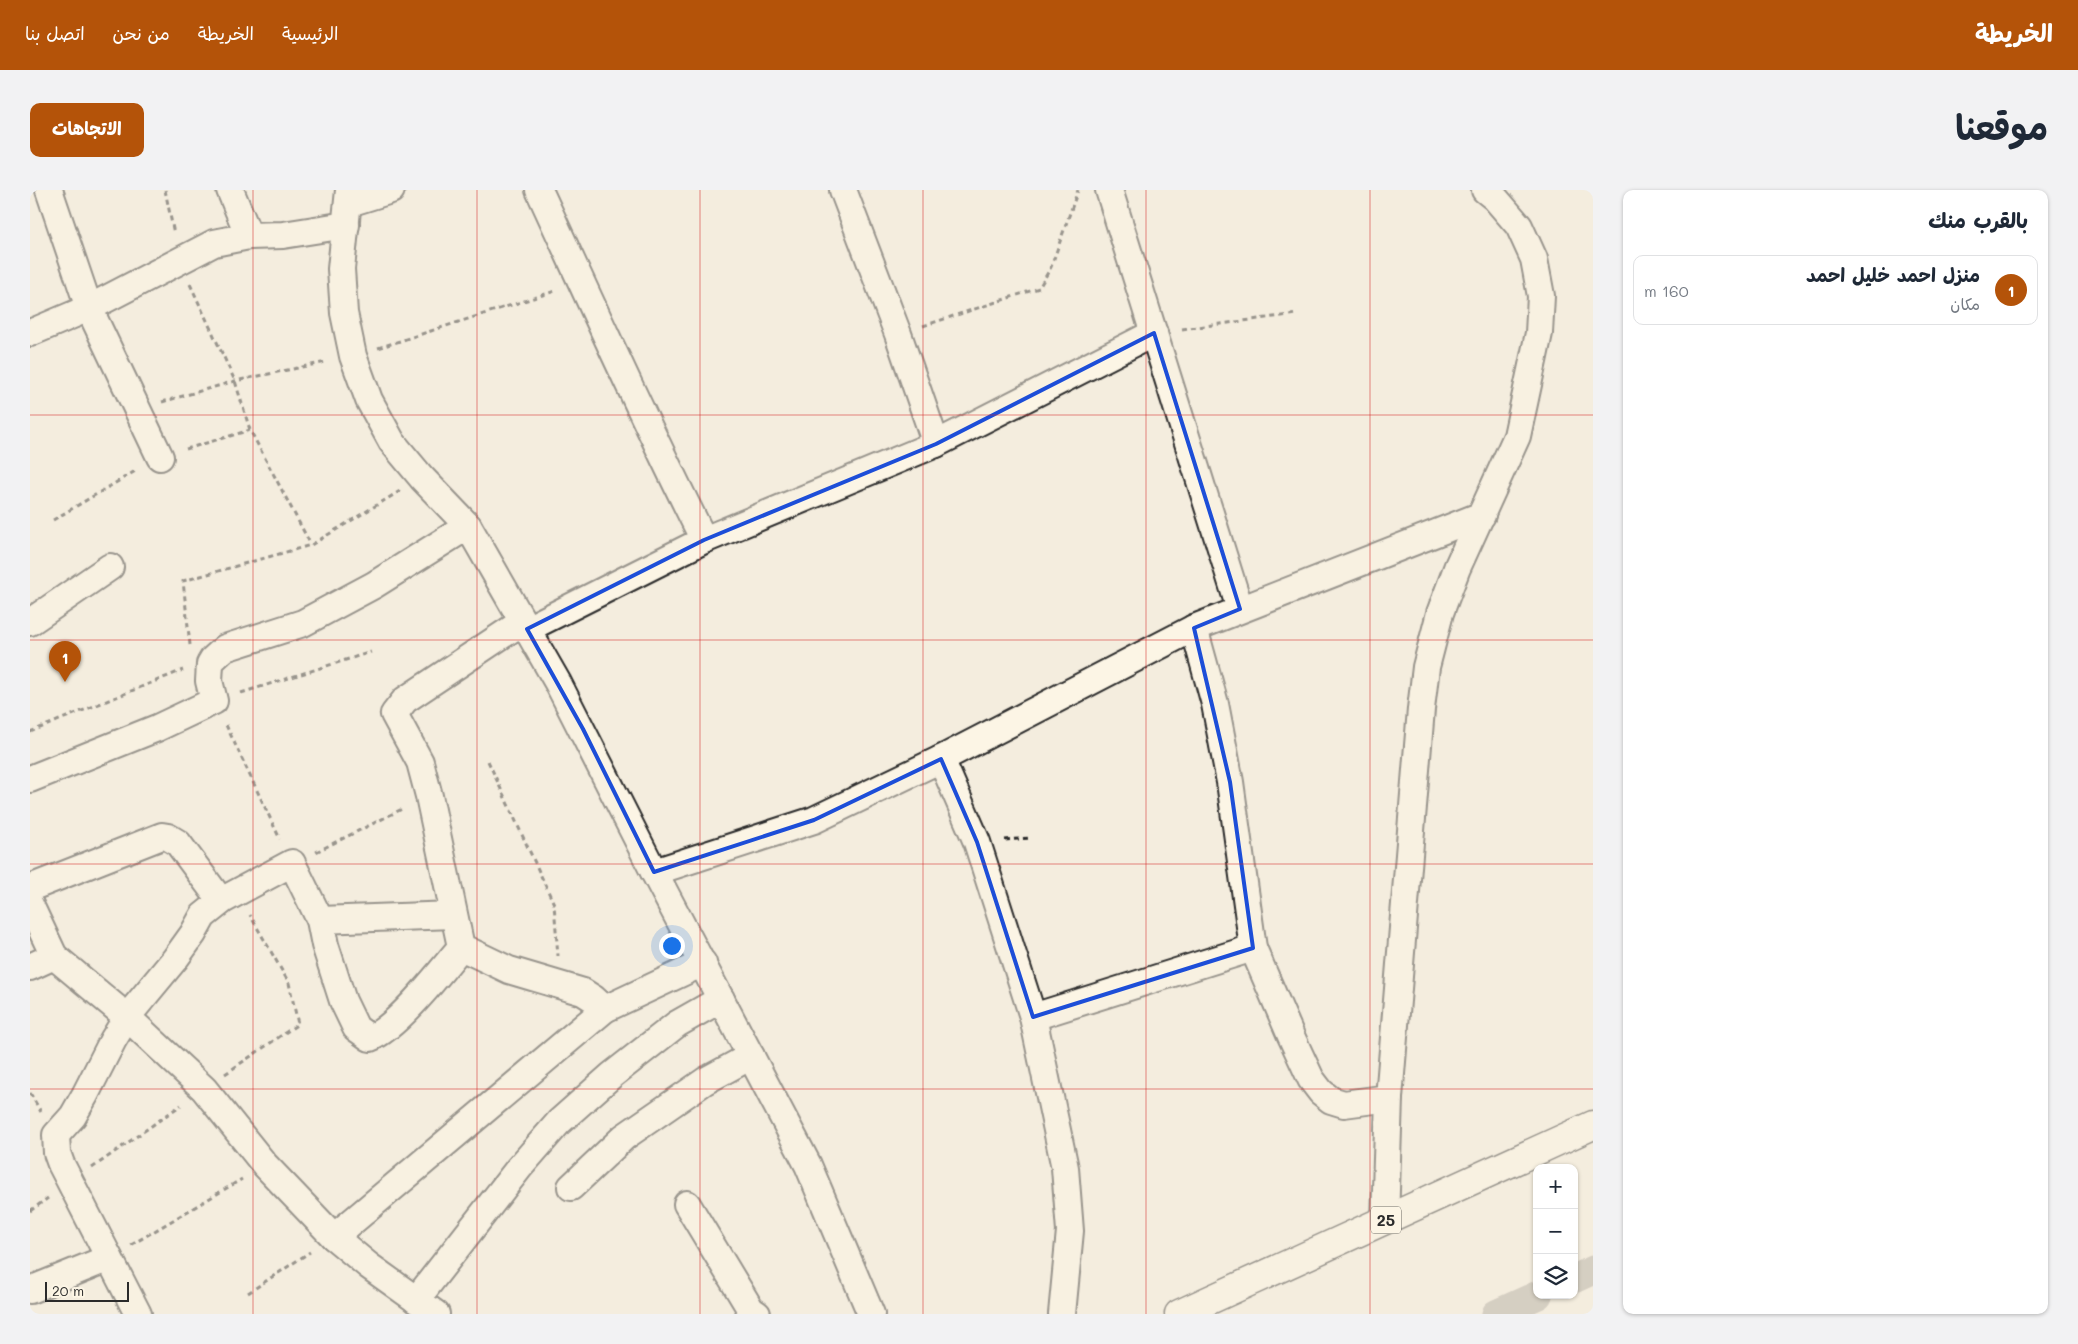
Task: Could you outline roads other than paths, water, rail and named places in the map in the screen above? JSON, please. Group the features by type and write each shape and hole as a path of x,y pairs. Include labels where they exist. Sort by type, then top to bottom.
{"highway":[{"name":"25","path":"1179,1314 1593,1125"}],"street":[{"path":"49,190 89,308 160,456"},
{"path":"230,190 249,236"},
{"path":"30,333 89,308 214,243 249,236 283,235 348,206 391,190"},
{"path":"539,190 653,437 704,540"},
{"path":"843,190 898,334 936,444"},
{"path":"1109,190 1240,609"},
{"path":"1385,1220 1389,1098 1426,668 1440,613 1457,568 1516,436 1539,333 1542,296 1534,260 1519,226 1495,198 1485,190"},
{"path":"348,206 341,269 344,313 353,356 369,400 392,442 422,478 468,526 583,729 654,872 808,1165 871,1314"},
{"path":"461,947 430,796 420,762 396,718 396,710 406,700 524,625 704,540 936,444 1154,332"},
{"path":"654,872 814,820 941,758 1194,628 1482,515"},
{"path":"30,778 157,728 214,701 209,681 210,664 225,648 303,623 374,585 468,526"},
{"path":"30,622 110,567"},
{"path":"1194,628 1215,704 1230,782 1253,948 1311,1079 1321,1092 1331,1100 1344,1104 1389,1098"},
{"path":"941,758 977,842 1032,1017 1065,1168 1070,1231 1062,1314"},
{"path":"30,888 162,836 178,843 229,896"},
{"path":"138,1314 57,1153 56,1136 73,1116 113,1040 128,1017 175,959 203,916 229,896 292,863 320,920 325,945 343,1000 356,1028 370,1038 376,1036 420,996 461,947"},
{"path":"30,905 54,956 128,1017 204,1089 265,1165 334,1237 369,1266 426,1307 519,1168 559,1122 612,1075 678,1024 721,999"},
{"path":"320,920 453,915"},
{"path":"461,947 509,970 583,992 594,998 605,1009"},
{"path":"1032,1017 1253,948"},
{"path":"30,967 54,956"},
{"path":"334,1237 605,1009 702,964"},
{"path":"571,1187 624,1137 704,1081 751,1056"},
{"path":"687,1204 751,1310 757,1314"},
{"path":"30,1290 109,1258"}],"waterway":[{"path":"1578,1277 1593,1270"},
{"path":"1496,1314 1533,1297"}],"place":[{"name":"منزل احمد خليل احمد","path":"65,682"}]}
